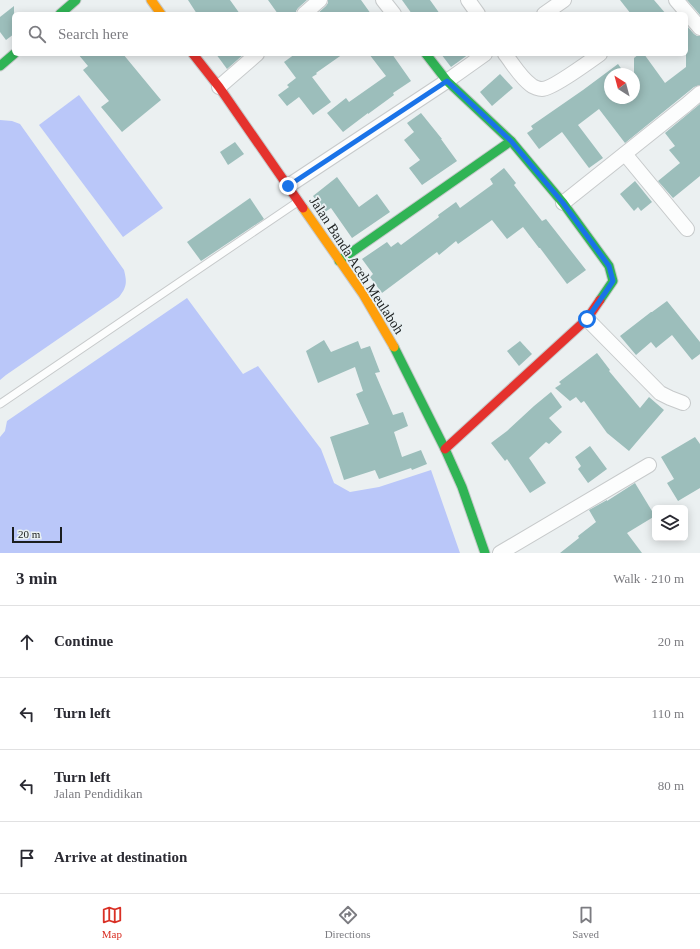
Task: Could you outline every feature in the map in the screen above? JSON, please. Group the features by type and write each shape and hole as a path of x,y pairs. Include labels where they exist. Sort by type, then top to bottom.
{"main road":[{"path":"62,12 76,0"},
{"path":"150,0 159,12"},
{"path":"0,66 12,56"},
{"name":"Jalan Banda Aceh Meulaboh","path":"195,56 219,87 363,294 390,340 445,449 462,487 485,553"},
{"path":"428,56 447,81 511,141 563,203 609,266 613,281 587,319 445,449"},
{"path":"339,261 511,141"}],"street":[{"path":"306,12 320,0"},
{"path":"383,0 392,12"},
{"path":"468,0 477,12"},
{"path":"547,12 564,0"},
{"path":"676,0 686,12"},
{"path":"688,14 700,28"},
{"path":"219,87 255,56"},
{"path":"288,186 447,81 482,56"},
{"path":"506,56 523,79 532,86 542,89 565,78 597,56"},
{"path":"563,203 700,93"},
{"path":"624,154 687,229"},
{"path":"587,319 660,393 683,403"},
{"path":"500,553 649,465"}],"lane":[{"path":"0,404 299,202"}],"water":[{"path":"79,95 163,208 123,237 39,125"},
{"path":"0,120 12,121 20,124 124,270 126,281 124,290 119,297 0,380"},
{"path":"187,298 243,374 258,366 321,449 334,483 350,492 379,487 431,470 460,553 0,553 0,437 5,431 7,421"}],"building":[{"path":"188,0 230,0 239,12 196,12"},
{"path":"268,0 307,0 298,8 296,12 277,12"},
{"path":"328,0 361,0 370,12 319,12 328,3"},
{"path":"402,0 430,0 439,12 411,12"},
{"path":"620,0 654,0 664,12 629,12"},
{"path":"687,0 700,0 700,15"},
{"path":"14,6 14,12 12,12 12,36 6,40 0,32 0,17"},
{"path":"688,27 694,34 700,36 700,85 694,87 625,143 599,109 578,125 603,158 589,168 562,132 539,149 527,133 533,129 531,126 604,74 604,104 640,104 640,68 634,68 634,58 636,56 645,56 665,83 686,67 686,56 688,56"},
{"path":"80,56 125,56 161,100 122,132 101,107 109,101 83,70 88,66"},
{"path":"217,56 242,56 227,69"},
{"path":"292,56 340,56 312,77 331,102 313,115 299,97 287,106 278,95 289,87 287,85 296,78 284,62"},
{"path":"371,56 393,56 411,81 343,132 327,113 346,98 349,102 386,76"},
{"path":"443,56 466,56 451,67"},
{"path":"618,64 621,68 613,68"},
{"path":"500,74 513,88 492,106 480,92"},
{"path":"700,104 700,176 673,198 658,181 680,163 669,150 675,146 665,133"},
{"path":"421,113 457,161 422,185 409,168 420,160 404,140 414,132 407,123"},
{"path":"235,142 244,154 228,165 220,152"},
{"path":"504,168 516,183 514,185 542,221 546,219 586,270 567,284 523,227 507,239 492,220 458,244 456,241 439,255 437,252 382,293 370,277 373,274 362,259 387,242 391,247 398,242 401,245 439,217 438,215 456,202 460,208 493,184 490,179"},
{"path":"337,177 359,207 377,194 390,212 352,238 331,208 325,212 313,196"},
{"path":"635,181 652,202 641,211 638,207 634,211 620,194"},
{"path":"250,198 264,219 201,261 187,242"},
{"path":"667,301 700,342 700,354 692,360 672,335 656,348 651,342 636,355 620,336"},
{"path":"324,340 331,352 358,341 361,349 370,346 380,372 375,373 393,415 403,412 408,426 394,432 402,457 421,450 427,464 412,470 411,468 379,479 375,470 344,480 330,437 369,424 356,394 363,391 355,367 318,383 306,351"},
{"path":"520,341 532,354 519,366 507,351"},
{"path":"597,353 610,370 609,371 640,408 649,397 664,410 629,451 607,433 584,401 581,403 576,397 570,401 555,388 561,384 559,382"},
{"path":"551,392 562,407 549,418 562,432 549,444 546,442 529,458 546,483 530,493 507,459 505,461 491,443 507,431"},
{"path":"695,437 700,444 700,488 678,501 667,483 674,479 661,457"},
{"path":"590,446 607,469 588,483 578,469 581,466 575,457"},
{"path":"635,483 652,511 652,518 627,533 642,553 560,553 596,522 589,510 607,501"}],"traffic: fast":[{"path":"62,12 76,0"},
{"path":"0,66 12,56"},
{"path":"428,56 447,81 511,141 563,203 609,266 613,281 600,300"},
{"path":"339,261 511,141"},
{"path":"394,347 445,449 462,487 485,553"}],"traffic: slow":[{"path":"151,0 160,12"},
{"path":"303,208 363,294 394,347"}],"traffic: jam":[{"path":"195,56 219,87 303,208"},
{"path":"445,449 587,319 600,300"}],"route":[{"path":"288,186 447,81 511,141 563,203 609,266 613,281 587,319"}]}
